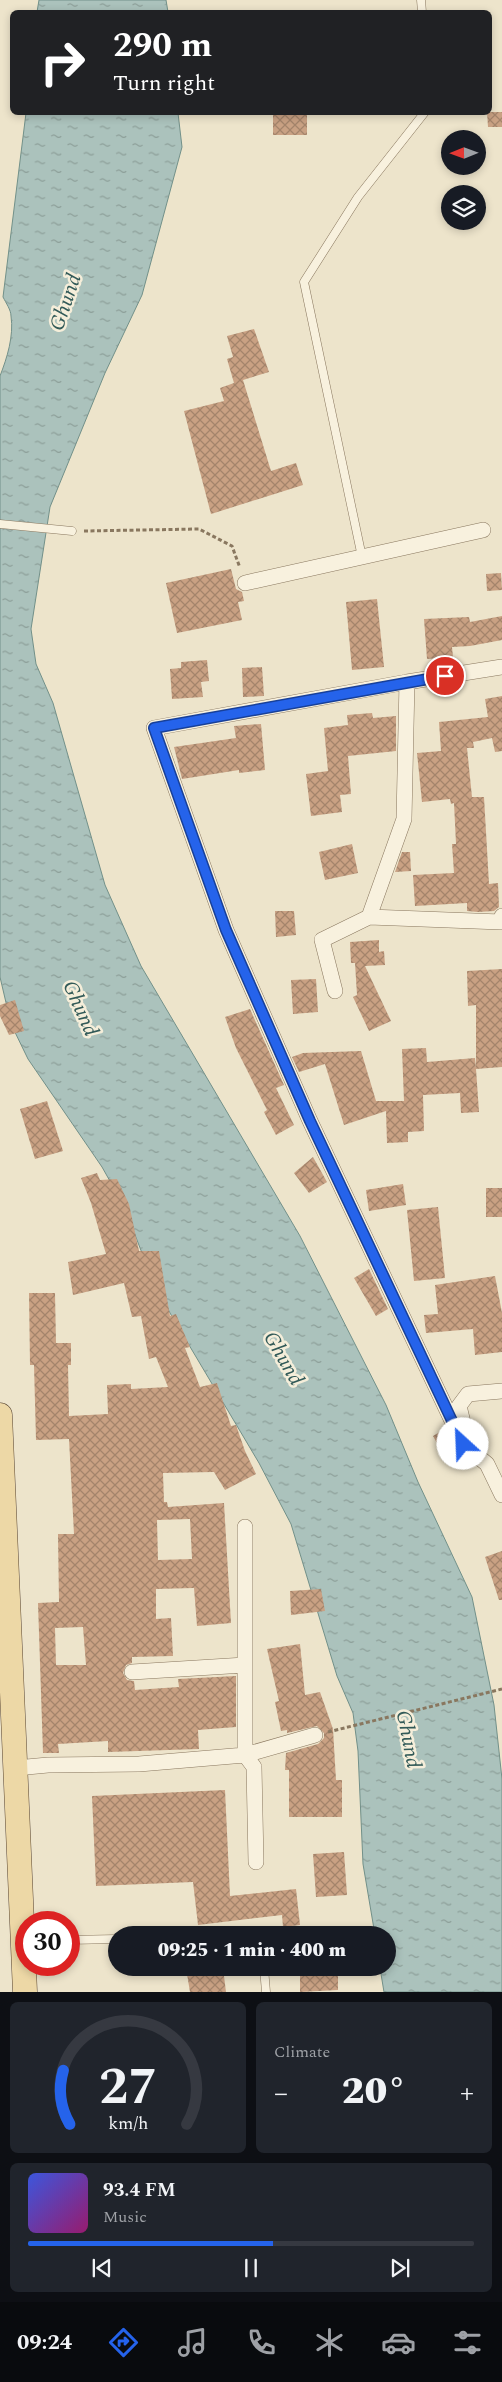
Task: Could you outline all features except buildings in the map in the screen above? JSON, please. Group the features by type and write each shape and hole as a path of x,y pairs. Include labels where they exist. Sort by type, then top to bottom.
{"main road":[{"path":"0,1415 2,1519 23,1911"},
{"path":"26,1976 26,1992"}],"street":[{"path":"245,583 483,530"},
{"path":"502,667 407,682 154,728 226,930 310,1121 463,1444 487,1464 502,1494"},
{"path":"369,917 404,819 407,682"},
{"path":"335,991 322,940 369,917 501,922 502,916"},
{"path":"463,1444 466,1435 459,1406 468,1394 502,1391"},
{"path":"245,1527 245,1755 254,1767 256,1862"},
{"path":"132,1672 245,1665"},
{"path":"16,1768 48,1765 139,1764 245,1755 316,1735"}],"lane":[{"path":"362,557 304,282 358,197 423,115"},
{"path":"0,524 72,531"},
{"path":"80,1940 108,1938"},
{"path":"265,1976 266,1992"}],"path":[{"path":"72,531 199,529 232,546 245,583"},
{"path":"316,1735 502,1688"}],"water":[{"path":"39,0 166,0 168,10 37,10"},
{"name":"Ghund","path":"26,115 178,115 182,147 142,295 105,373 50,507 31,629 36,664 53,703 105,885 141,966 300,1236 386,1405 418,1482 472,1597 494,1705 502,1779 502,1992 384,1992 381,1976 396,1976 396,1926 373,1926 363,1864 358,1751 353,1713 337,1676 291,1524 259,1463 170,1313 150,1274 124,1206 102,1167 28,1059 11,1024 0,977 0,376 11,339 12,324 9,309 3,297"}],"route":[{"path":"445,676 154,728 226,930 310,1121 463,1444"}]}
